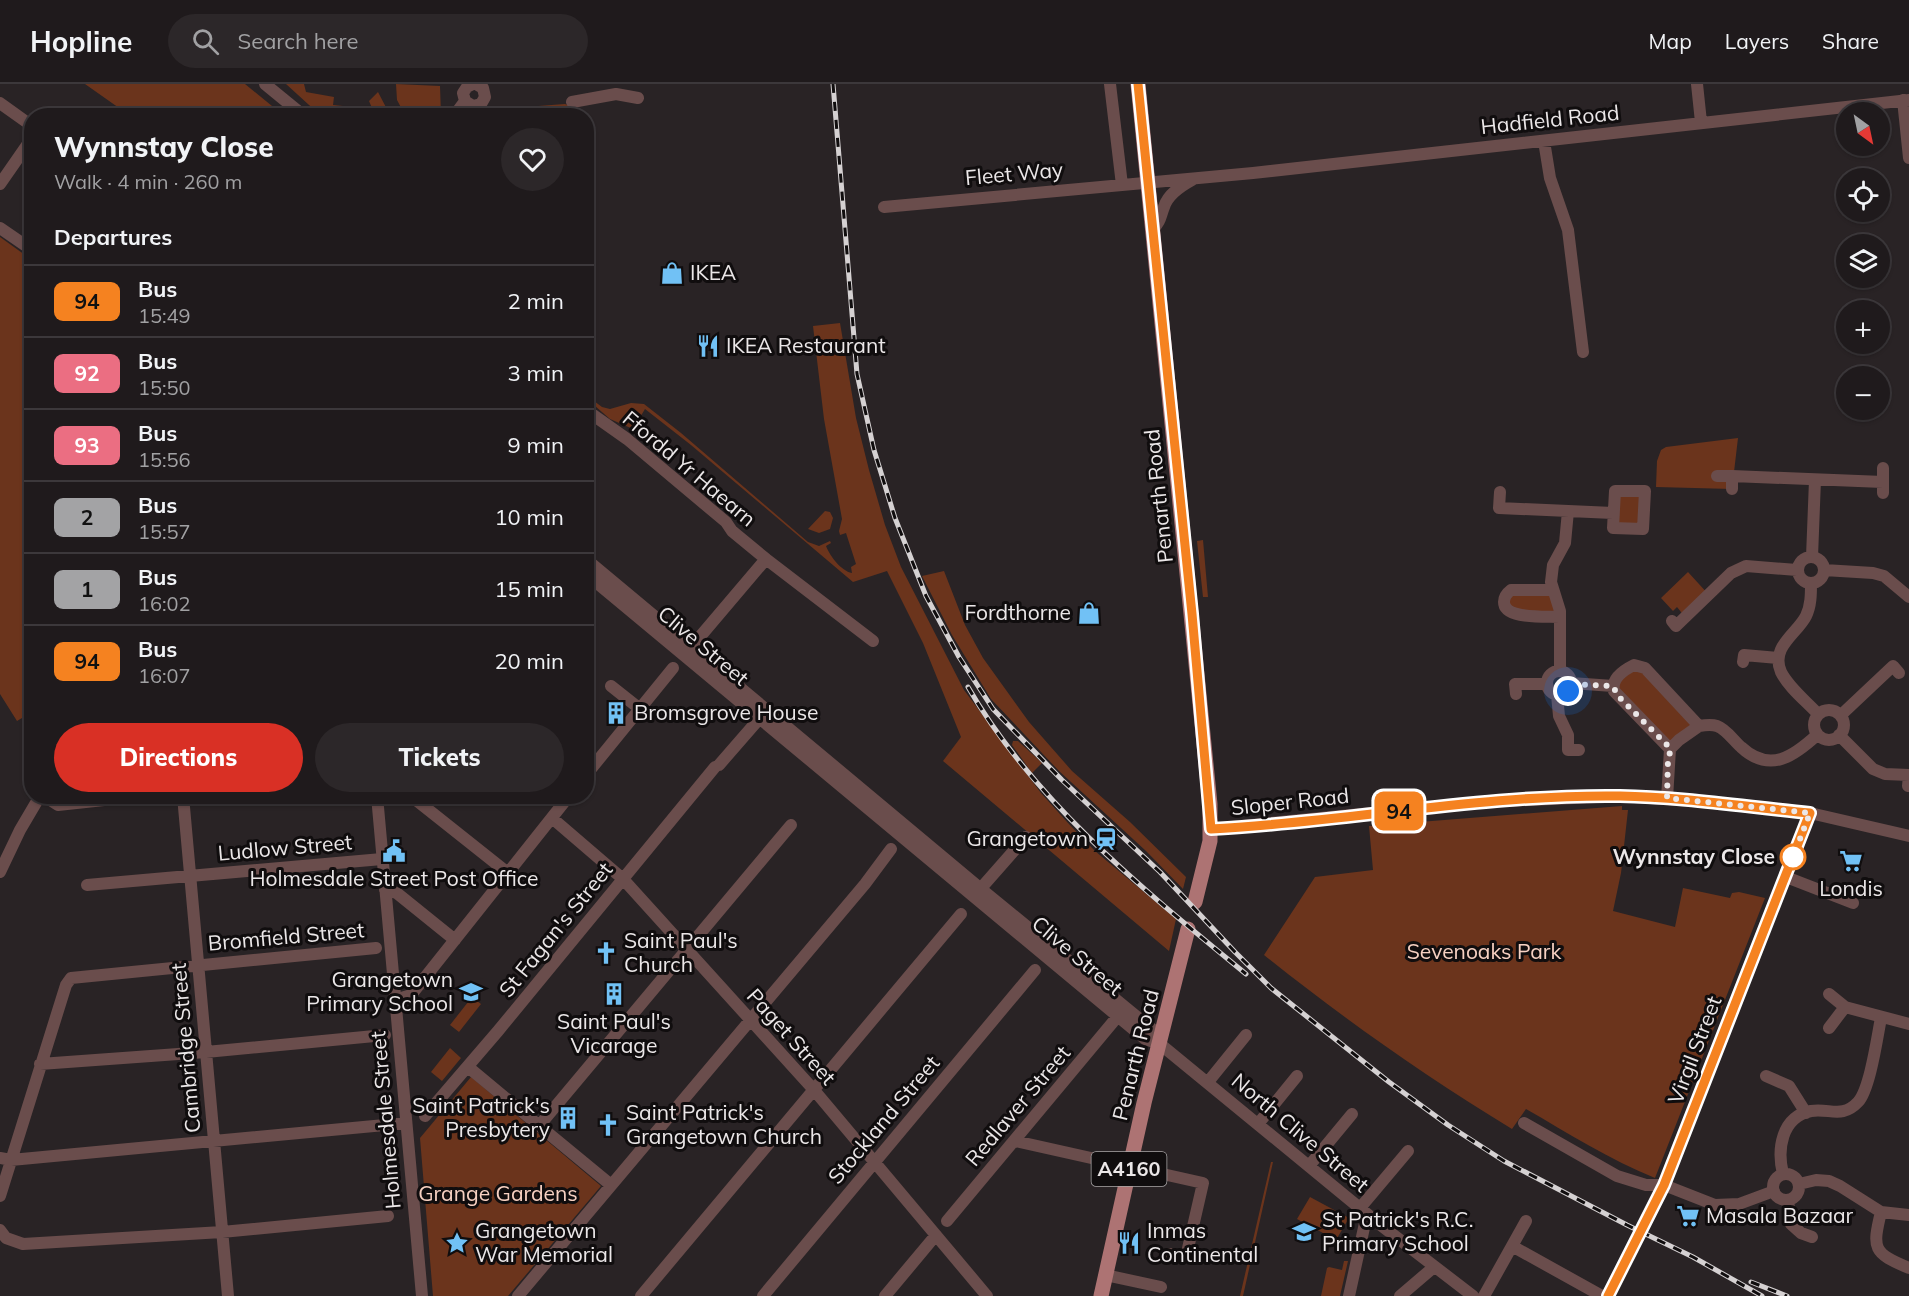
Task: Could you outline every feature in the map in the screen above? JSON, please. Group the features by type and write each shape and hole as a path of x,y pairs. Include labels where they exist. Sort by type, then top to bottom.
{"main road":[{"name":"Penarth Road","path":"1101,1296 1211,829 1192,614 1138,84"}],"street":[{"path":"265,84 294,108"},
{"path":"472,84 481,86 485,91 484,101 477,106 465,101 463,97 465,90 472,84"},
{"path":"1110,84 1122,185"},
{"path":"1697,84 1701,122"},
{"path":"572,102 611,89 638,98"},
{"path":"1906,100 1909,158"},
{"name":"Hadfield Road","path":"1149,182 1906,100"},
{"path":"460,108 465,101"},
{"path":"0,104 24,120"},
{"path":"1544,141 1550,178 1569,230 1582,352"},
{"path":"0,184 24,150"},
{"name":"Hadfield Road","path":"1154,229 1161,221 1164,206 1171,196 1178,188 1196,178"},
{"name":"Fleet Way","path":"884,207 1149,182"},
{"path":"0,228 24,244"},
{"name":"Ffordd Yr Haearn","path":"594,416 708,507 726,522 732,531 766,559 873,641"},
{"path":"1717,476 1732,483 1815,480 1883,488 1883,468"},
{"path":"1812,557 1815,480"},
{"path":"1500,492 1499,508 1613,513"},
{"path":"1560,671 1560,617 1558,603 1552,590 1551,575 1553,565 1565,543 1568,511"},
{"path":"1797,570 1803,581 1811,583 1821,578 1824,570 1820,561 1812,557"},
{"path":"1797,570 1801,562 1812,557"},
{"path":"687,651 766,559"},
{"name":"Clive Street","path":"594,566 759,719 977,892"},
{"path":"1672,621 1676,626 1681,612 1731,573 1746,566 1797,570"},
{"path":"1824,570 1873,573 1884,576 1909,597"},
{"name":"Clive Street","path":"594,580 687,651 1122,1011 1146,1039 1160,1044"},
{"path":"1811,583 1805,618 1788,638 1778,658 1786,680 1818,714"},
{"path":"1552,590 1510,590 1505,596 1504,606 1514,615 1560,617"},
{"path":"1743,662 1744,655 1778,658"},
{"path":"1671,749 1618,696 1613,686 1615,680 1629,668 1639,665 1645,668 1698,726"},
{"path":"1841,715 1893,666 1899,673"},
{"path":"594,764 673,668"},
{"path":"1547,684 1551,692 1557,695 1568,691 1571,684 1569,676 1560,671"},
{"path":"1547,684 1551,675 1560,671"},
{"path":"1516,694 1515,684 1547,684"},
{"path":"1571,684 1613,686"},
{"path":"611,686 640,709"},
{"path":"1557,695 1559,716 1568,735 1568,750 1579,750"},
{"path":"1828,709 1841,715 1844,725 1839,735 1827,740 1817,735 1814,724 1818,714 1828,709"},
{"name":"St Fagan's Street","path":"425,1116 717,766 759,719"},
{"path":"1667,798 1668,759 1671,749 1698,726 1715,725 1721,728 1744,750 1766,761 1784,759 1793,755 1817,735"},
{"path":"1839,735 1873,769 1885,774 1909,775 1908,786"},
{"name":"Sloper Road","path":"1211,829 1482,802 1619,796 1667,798 1810,813 1909,836"},
{"path":"0,872 23,825 37,804"},
{"name":"Cambridge Street","path":"184,804 228,1296"},
{"name":"Holmesdale Street","path":"378,804 422,1296"},
{"path":"421,804 508,873"},
{"path":"395,1000 411,994 563,804"},
{"name":"Virgil Street","path":"1608,1296 1664,1185 1810,813"},
{"name":"Paget Street","path":"552,818 623,879 813,1090 987,1296"},
{"path":"539,1126 790,825"},
{"path":"977,892 1026,837"},
{"path":"518,1296 865,884 891,849"},
{"name":"Ludlow Street","path":"87,885 382,859"},
{"path":"1786,877 1853,903"},
{"path":"385,890 399,894 455,940"},
{"path":"640,1296 961,914"},
{"name":"Bromfield Street","path":"40,1064 66,985 71,978 376,948"},
{"name":"Stockland Street","path":"763,1296 1035,970"},
{"path":"1829,994 1845,1007 1909,1024"},
{"path":"1828,1028 1845,1007"},
{"name":"Redlaver Street","path":"947,1221 1122,1011"},
{"path":"1783,1174 1780,1162 1781,1140 1796,1118 1806,1113 1822,1111 1838,1113 1859,1101 1869,1078 1881,1018"},
{"path":"0,1196 5,1159 40,1064 206,1052 385,1035"},
{"path":"1208,1082 1246,1035"},
{"name":"North Clive Street","path":"1160,1044 1363,1211 1473,1296"},
{"path":"468,1067 611,1185"},
{"path":"1258,1124 1297,1076"},
{"path":"1766,1076 1789,1086 1806,1113"},
{"path":"1309,1166 1352,1114"},
{"path":"5,1159 406,1123"},
{"path":"1524,1123 1617,1176 1646,1185 1664,1185 1715,1205 1727,1206 1752,1200 1774,1191"},
{"path":"1015,1141 1203,1183 1190,1258 1170,1254"},
{"path":"1349,1296 1363,1211 1408,1151"},
{"path":"1783,1174 1793,1176 1799,1184 1797,1195 1788,1200 1779,1197 1774,1191 1775,1182 1783,1174"},
{"path":"1799,1184 1816,1180 1829,1181 1881,1212 1909,1215"},
{"path":"1788,1200 1791,1224 1801,1233 1812,1237"},
{"path":"1881,1212 1875,1235 1876,1244 1886,1257 1909,1268"},
{"path":"0,1230 6,1238 23,1244 222,1232 388,1216"},
{"path":"1484,1296 1526,1221"},
{"path":"885,1296 936,1235"},
{"path":"1512,1246 1602,1296"},
{"path":"1400,1296 1434,1267"},
{"path":"1106,1275 1161,1287"}],"green space":[{"path":"85,84 245,84 274,108 119,108"},
{"path":"286,84 304,84 306,92 334,97 333,105 343,106 343,108 330,106 312,108"},
{"path":"396,84 440,86 441,108 401,108 397,100"},
{"path":"378,92 386,108 372,108 369,101"},
{"path":"565,104 572,108 510,108"},
{"path":"0,237 24,254 24,717 17,721 0,694"},
{"path":"840,323 856,418 885,525 901,567 964,690 1041,793 1068,823 1095,851 1176,919 1169,951 943,761 961,737 923,643 887,571 853,582 645,409 633,429 610,419 594,405 594,401 610,409 631,403 644,404 808,542 819,546 830,541 831,543 826,546 833,558 840,566 852,573 851,567 856,564 846,533 840,535 839,531 842,519 824,419 813,326"},
{"path":"1738,438 1732,489 1656,487 1657,461 1661,450 1666,447"},
{"path":"1615,491 1645,491 1643,529 1613,528"},
{"path":"825,511 830,512 833,518 830,529 819,533 808,529"},
{"path":"1203,540 1208,597 1203,597 1197,541"},
{"path":"944,571 965,625 983,658 1029,722 1072,771 1130,822 1186,877 1183,889 1146,851 1059,771 991,699 952,635 922,576"},
{"path":"1688,572 1709,595 1685,617 1677,607 1673,611 1661,598"},
{"path":"1552,590 1560,611 1514,615 1505,596"},
{"path":"1634,665 1699,726 1670,749 1618,696 1615,680"},
{"path":"1013,741 1018,741 1042,763 1032,773 1012,745"},
{"name":"Sevenoaks Park","path":"1622,806 1622,810 1628,810 1621,873 1613,911 1675,927 1683,888 1730,898 1732,893 1739,892 1765,898 1655,1178 1605,1155 1526,1109 1512,1129 1385,1046 1264,955 1315,877 1373,870 1369,826"},
{"path":"472,997 481,1004 459,1032 450,1025"},
{"path":"450,1048 461,1058 442,1081 431,1072"},
{"name":"Grange Gardens","path":"471,1077 601,1186 508,1296 433,1296 420,1138"},
{"path":"1271,1162 1273,1162 1243,1296 1240,1296"},
{"path":"1310,1197 1349,1218 1336,1240 1297,1219"},
{"path":"1344,1261 1348,1261 1340,1296 1321,1296 1327,1268 1342,1270"}],"railway":[{"path":"833,84 857,374 874,450 895,518 926,596 959,657 993,709 1062,780 1160,872 1271,988 1389,1082 1448,1125 1504,1161 1693,1257 1762,1296"},
{"path":"968,687 995,729 1025,769 1059,807 1131,877 1246,974"},
{"path":"1751,1282 1787,1296"}],"bus line":[{"name":"94","path":"1138,84 1192,614 1211,829 1482,802 1564,797 1667,798 1810,813 1664,1185 1608,1296"}],"place":[{"name":"IKEA","path":"672,273"},
{"name":"IKEA Restaurant","path":"708,346"},
{"name":"Fordthorne","path":"1089,613"},
{"name":"Bromsgrove House","path":"616,713"},
{"name":"Grangetown","path":"1106,839"},
{"name":"Holmesdale Street Post Office","path":"394,851"},
{"name":"Wynnstay Close","path":"1793,857"},
{"name":"Londis","path":"1851,861"},
{"name":"Saint Paul's Church","path":"606,953"},
{"name":"Grangetown Primary School","path":"471,992"},
{"name":"Saint Paul's Vicarage","path":"614,994"},
{"name":"Saint Patrick's Presbytery","path":"568,1118"},
{"name":"Saint Patrick's Grangetown Church","path":"608,1125"},
{"name":"Masala Bazaar","path":"1688,1216"},
{"name":"St Patrick's R.C. Primary School","path":"1304,1232"},
{"name":"Grangetown War Memorial","path":"457,1243"},
{"name":"Inmas Continental","path":"1129,1243"}],"route":[{"path":"1568,691 1571,684 1613,686 1618,696 1671,749 1668,759 1667,798 1810,813 1793,857"}]}
